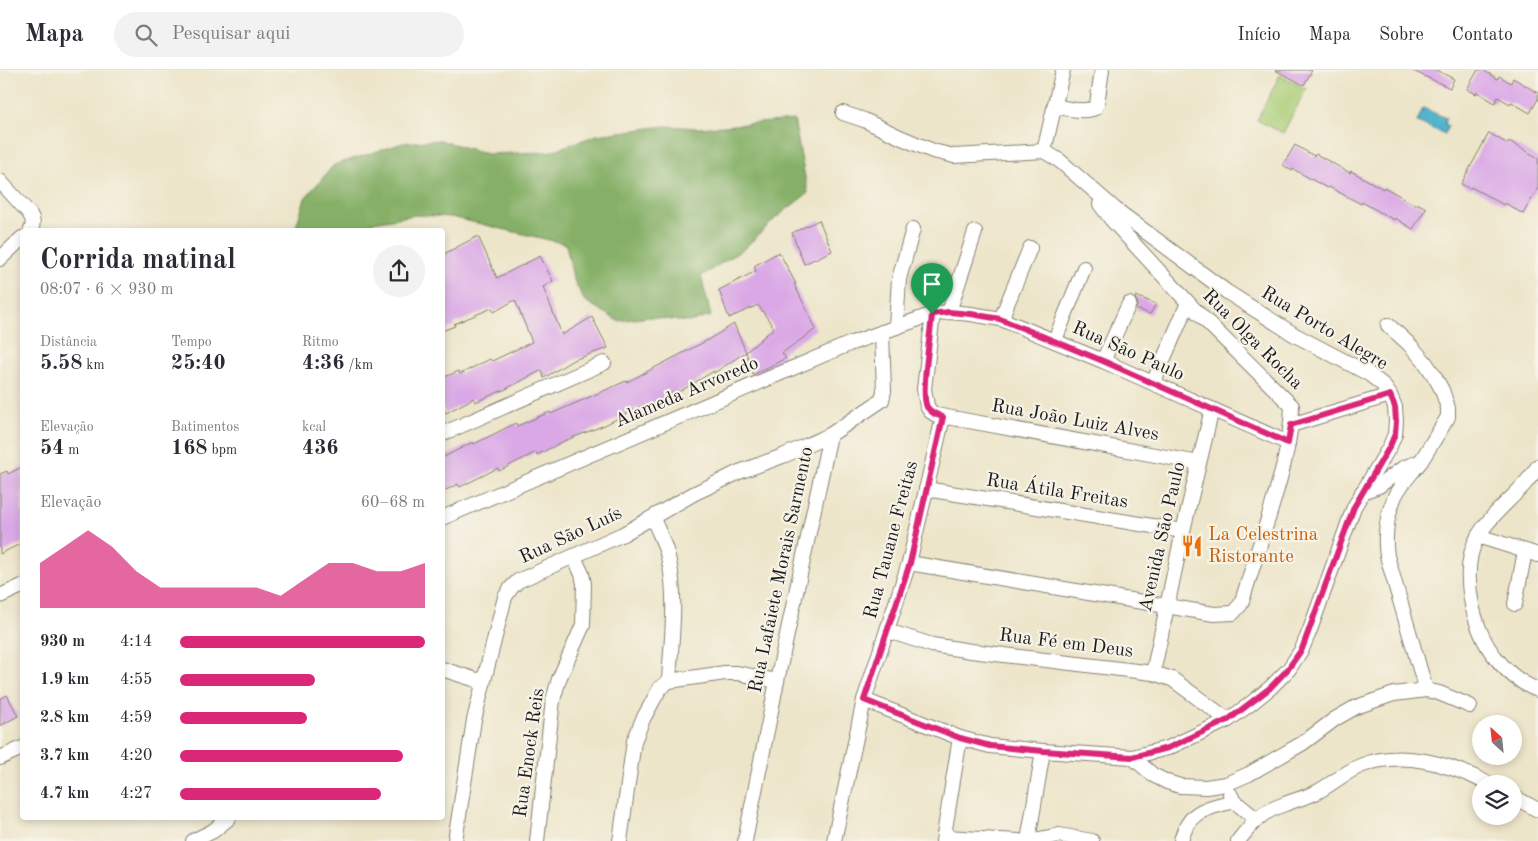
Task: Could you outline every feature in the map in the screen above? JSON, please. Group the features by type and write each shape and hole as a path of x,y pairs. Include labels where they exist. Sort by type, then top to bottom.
{"street":[{"path":"843,113 864,120 933,151 954,156 1044,151 1063,70"},
{"path":"1054,106 1083,110 1095,108 1098,104 1102,70"},
{"name":"Rua Porto Alegre","path":"864,700 960,738 990,746 1132,757 1168,748 1228,720 1270,688 1288,669 1302,649 1354,507 1390,446 1395,434 1395,407 1383,385 1369,374 1295,335 1227,292 1115,209 1060,161 1044,151"},
{"name":"Rua Olga Rocha","path":"910,563 1214,614 1233,613 1241,604 1277,491 1288,443 1292,406 1188,303 1111,219 1078,176"},
{"path":"0,181 29,213 34,225 32,228"},
{"path":"896,327 900,274 913,229"},
{"path":"949,312 975,232"},
{"path":"0,259 20,240"},
{"path":"1000,319 1030,248"},
{"path":"1055,340 1084,268"},
{"path":"1153,383 1188,303"},
{"path":"1103,361 1128,304"},
{"name":"Alameda Arvoredo","path":"445,517 849,344 932,314 949,312"},
{"name":"Rua São Paulo","path":"949,312 1000,319 1055,340 1288,443"},
{"path":"932,314 924,389 925,399 926,406 930,411 943,417"},
{"path":"1388,325 1425,362 1442,390 1448,408 1448,417 1444,425 1421,461 1396,494 1388,518 1385,542 1387,556 1426,690"},
{"name":"Rua Lafaiete Morais Sarmento","path":"745,841 830,435 882,400 884,391 882,332"},
{"path":"445,433 604,363"},
{"path":"1291,425 1390,395"},
{"name":"Avenida São Paulo","path":"1153,674 1183,531 1212,409"},
{"name":"Rua João Luiz Alves","path":"943,417 1199,463"},
{"name":"Rua Tauane Freitas","path":"834,841 864,700 910,563 943,417"},
{"name":"Rua São Luís","path":"456,841 474,720 505,597 511,588 518,581 530,575 623,534 695,493 830,435"},
{"path":"1362,492 1379,486 1403,468 1421,461"},
{"path":"1538,466 1526,483 1499,510 1478,536 1469,565 1470,594 1481,634 1495,658 1508,671 1521,682 1538,690"},
{"name":"Rua Átila Freitas","path":"926,489 1183,531"},
{"path":"653,518 665,546 671,569 673,596 669,681"},
{"path":"1478,536 1532,553 1515,604"},
{"name":"Rua Enock Reis","path":"536,841 553,700 583,625 584,584 582,574 574,557"},
{"path":"0,596 20,587"},
{"name":"Rua Fé em Deus","path":"888,631 932,645 1153,674 1172,679 1228,720"},
{"path":"445,670 483,682"},
{"path":"620,841 634,741 643,719 660,688 669,681 725,673 737,673 777,681"},
{"path":"1132,757 1152,776 1167,782 1192,787 1226,784 1261,768 1302,743 1335,719 1356,708 1394,694 1426,690 1439,693 1470,706"},
{"path":"960,738 944,839 1019,841"},
{"path":"0,758 20,749"},
{"path":"1043,751 1029,841 1059,835 1068,839 1092,841"},
{"path":"1238,841 1256,819 1267,812 1317,792 1346,773 1371,762 1409,759 1428,761 1472,775"},
{"path":"1226,784 1234,801 1256,819"},
{"path":"1181,841 1186,824 1191,818 1206,808 1234,801"},
{"path":"1522,801 1538,810"},
{"path":"193,841 213,831 227,820"}],"green space":[{"path":"1280,75 1306,89 1283,133 1257,120"},
{"path":"794,120 808,193 777,217 745,248 701,276 711,316 689,322 649,317 618,321 584,300 573,278 566,244 451,217 415,215 373,222 370,228 296,228 305,198 334,165 403,143 440,140 487,154 549,152 597,135 665,126 699,128"}],"water":[{"path":"1423,108 1446,118 1444,124 1448,126 1445,134 1417,122"}],"building":[{"path":"1275,70 1312,70 1304,85"},
{"path":"1411,70 1436,70 1454,79 1450,88"},
{"path":"1478,70 1483,70 1498,79 1499,76 1511,83 1513,78 1538,93 1538,99 1530,113 1498,97 1495,103 1477,92 1476,94 1467,89"},
{"path":"1489,133 1508,144 1509,141 1538,158 1538,188 1523,214 1505,203 1504,205 1471,187 1470,189 1461,184"},
{"path":"1295,145 1314,156 1316,154 1350,173 1351,171 1383,189 1384,187 1416,205 1417,203 1426,208 1413,229 1362,202 1361,204 1329,187 1327,188 1283,165"},
{"path":"819,220 832,251 804,264 792,233"},
{"path":"478,236 497,278 540,256 553,281 543,287 562,335 592,317 608,348 573,360 544,378 542,370 506,389 475,402 474,398 446,413 445,377 459,371 460,374 490,359 492,361 532,342 515,300 494,312 492,308 454,324 455,326 445,330 445,253"},
{"path":"779,252 816,329 782,353 786,358 753,375 746,352 774,328 758,305 729,318 719,290 756,271 754,266"},
{"path":"1136,296 1156,304 1150,314 1136,309 1138,304"},
{"path":"734,324 746,352 714,373 714,371 679,392 678,390 646,407 645,404 605,425 564,441 537,455 536,452 499,471 498,468 460,487 458,484 445,490 445,456 516,423 517,426 550,412 551,414 627,382 706,341"},
{"path":"20,468 20,544 0,554 0,474 7,471 8,474"},
{"path":"7,695 18,716 0,726 0,699"}],"place":[{"name":"La Celestrina Ristorante","path":"1192,546"}],"route":[{"path":"949,312 1000,319 1055,340 1288,443 1291,425 1390,395 1395,407 1395,434 1390,446 1354,507 1302,649 1288,669 1270,688 1228,720 1168,748 1132,757 990,746 960,738 864,700 910,563 943,417 930,411 926,406 925,399 924,389 932,314 949,312"}]}
